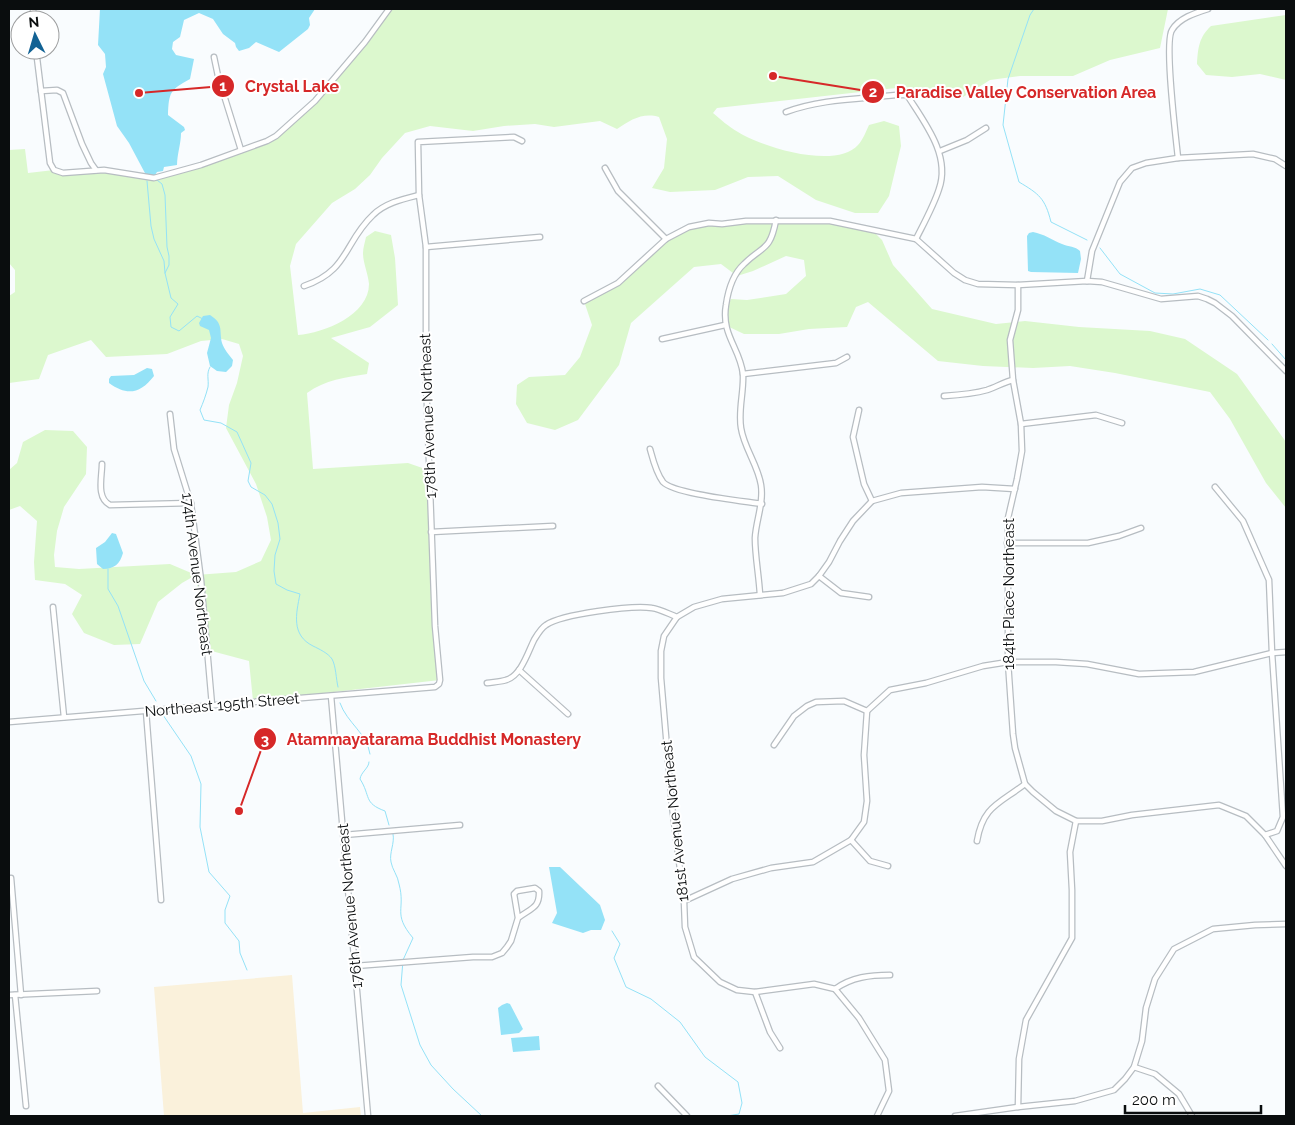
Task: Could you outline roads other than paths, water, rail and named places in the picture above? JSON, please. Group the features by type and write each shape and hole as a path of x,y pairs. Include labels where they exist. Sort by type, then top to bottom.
{"street":[{"path":"37,60 52,168 56,172 63,173 96,170 155,178 201,165 258,145 276,136 315,100 354,56 389,9"},
{"path":"1178,158 1169,51 1170,32 1182,20 1192,14 1208,9"},
{"path":"214,57 241,150"},
{"path":"41,91 57,90 63,93 82,144 96,170"},
{"path":"786,112 801,106 907,95 940,151 942,175 940,188 916,238"},
{"path":"940,151 967,140 986,128"},
{"name":"178th Avenue Northeast","path":"435,687 439,684 440,680 435,626 431,532 426,370 426,247 419,195 418,142 514,137 522,141"},
{"path":"1087,281 1092,251 1120,182 1132,168 1146,163 1178,158 1253,154 1275,159 1286,166"},
{"path":"604,168 618,191 666,239"},
{"path":"304,286 321,279 340,263 362,227 374,214 399,200 419,195"},
{"path":"760,595 755,540 762,504 761,485 741,427 743,374 724,325 726,302 737,272 753,256 766,247 773,237 776,220"},
{"path":"584,301 618,283 666,239 690,227 709,223 776,220 830,221 916,238 954,273 965,280 978,284 1018,285 1087,281 1102,282 1162,299 1198,296 1215,303 1224,310 1263,346 1286,371"},
{"path":"426,247 540,237"},
{"name":"184th Place Northeast","path":"1018,285 1018,310 1010,340 1013,380 1021,424 1022,452 1008,518 1008,662 1014,741 1025,784"},
{"path":"662,338 724,325"},
{"path":"743,374 836,363 847,357"},
{"path":"944,396 969,394 1013,380"},
{"path":"859,410 853,437 864,484 872,501"},
{"name":"174th Avenue Northeast","path":"170,414 174,449 191,503 201,580 212,705"},
{"path":"1021,424 1096,415 1122,423"},
{"path":"650,449 658,474 669,487 762,504"},
{"path":"102,464 102,496 106,503 110,505 191,503"},
{"path":"487,683 507,680 519,670 538,632 546,624 560,619 602,610 638,607 653,608 677,617 694,607 715,601 783,593 811,584 819,576 853,521 872,501 911,492 982,487 1015,489"},
{"path":"1215,487 1243,521 1269,580 1283,817 1276,831 1265,835"},
{"path":"431,532 553,526"},
{"path":"1007,543 1088,543 1119,536 1140,528"},
{"path":"819,576 841,593 868,597"},
{"path":"53,608 64,717"},
{"name":"181st Avenue Northeast","path":"677,617 664,636 661,678 685,927 694,957 720,982 737,990 755,992 814,984 836,989"},
{"path":"684,901 732,879 771,868 813,862 852,840 864,822 867,801 864,755 867,711 890,690 926,683 983,666 1008,662 1086,664 1139,674 1194,672 1272,653 1286,652"},
{"path":"519,670 568,714"},
{"name":"Northeast 195th Street","path":"9,722 435,687"},
{"name":"176th Avenue Northeast","path":"331,696 368,1116"},
{"path":"774,745 794,716 816,702 844,702 867,711"},
{"path":"146,711 161,900"},
{"path":"977,841 982,821 988,810 1025,784 1056,811 1076,821 1102,821 1132,815 1219,805 1246,816 1265,835 1286,866"},
{"path":"1018,1107 1019,1058 1026,1020 1072,938 1070,852 1076,821"},
{"path":"344,835 460,825"},
{"path":"852,840 870,861 888,866"},
{"path":"11,878 26,1106"},
{"path":"355,966 492,957 502,953 507,947 518,918 514,894 518,891 535,888 539,891 537,904 518,918"},
{"path":"955,1116 1075,1100 1114,1090 1134,1067 1142,1041 1146,1008 1154,979 1174,949 1205,933 1226,927 1286,924"},
{"path":"877,1116 889,1091 885,1060 859,1018 836,989 845,982 855,978 890,975"},
{"path":"9,996 97,991"},
{"path":"755,992 770,1032 780,1048"},
{"path":"1134,1067 1155,1074 1179,1094 1192,1116"},
{"path":"658,1086 687,1116"}],"water":[{"path":"100,9 315,9 309,18 310,25 308,29 279,52 256,42 249,48 239,51 235,43 223,34 213,19 199,13 184,20 180,37 173,42 172,49 176,55 194,59 190,79 178,86 170,96 168,115 184,127 185,130 181,133 177,165 164,167 163,171 157,172 155,175 158,180 156,181 152,176 146,175 129,143 117,126 103,74 106,67 105,54 98,45"},
{"path":"1033,232 1080,251 1081,259 1078,273 1028,271 1027,236"},
{"path":"210,315 219,324 222,343 233,360 232,366 226,372 217,371 210,366 207,353 211,338 209,330 200,326 199,323 203,316"},
{"path":"147,368 152,369 154,376 144,387 138,390 122,390 109,383 111,376 134,375"},
{"path":"112,533 116,534 123,553 116,565 103,569 97,564 96,548 105,542"},
{"path":"549,867 560,867 600,905 605,920 601,930 591,930 583,933 552,923 557,913"},
{"path":"507,1003 510,1004 523,1029 519,1033 501,1035 498,1008"},
{"path":"539,1036 540,1050 513,1052 511,1038"}],"waterway":[{"path":"1034,9 1030,15 1008,79 1003,125 1019,182 1032,190 1044,202 1051,222 1087,240"},
{"path":"157,180 162,184 165,195 169,256 169,265 165,273"},
{"path":"147,181 154,239 164,261 171,298 178,304 170,317 171,327 179,331 197,316 203,319"},
{"path":"1100,248 1120,274 1155,293 1173,294 1200,289 1220,295 1268,340"},
{"path":"1272,344 1286,360"},
{"path":"210,367 208,387 200,410 204,420 221,423 237,432 251,463 248,481 251,487 265,495 272,504 278,523 280,539 275,555 274,571 276,584 300,594 297,609 298,630 306,641 326,653 332,659 338,687"},
{"path":"108,569 108,589 118,606 144,681 156,701"},
{"path":"340,703 365,740 370,754"},
{"path":"163,715 191,756 201,784 200,827 209,872 230,896 225,910 225,923 239,941 240,953 247,970"},
{"path":"369,762 360,779 370,802 385,811 389,825"},
{"path":"393,834 391,859 401,893 401,917 413,938 403,960 401,985 420,1045 431,1065 482,1116"},
{"path":"612,931 620,944 614,958 626,987 651,999 680,1022 705,1057 738,1082 742,1103 739,1114 727,1116"}],"place":[{"name":"Paradise Valley Conservation Area","path":"773,76"},
{"name":"Crystal Lake","path":"139,93"},
{"name":"Atammayatarama Buddhist Monastery","path":"239,811"}]}
